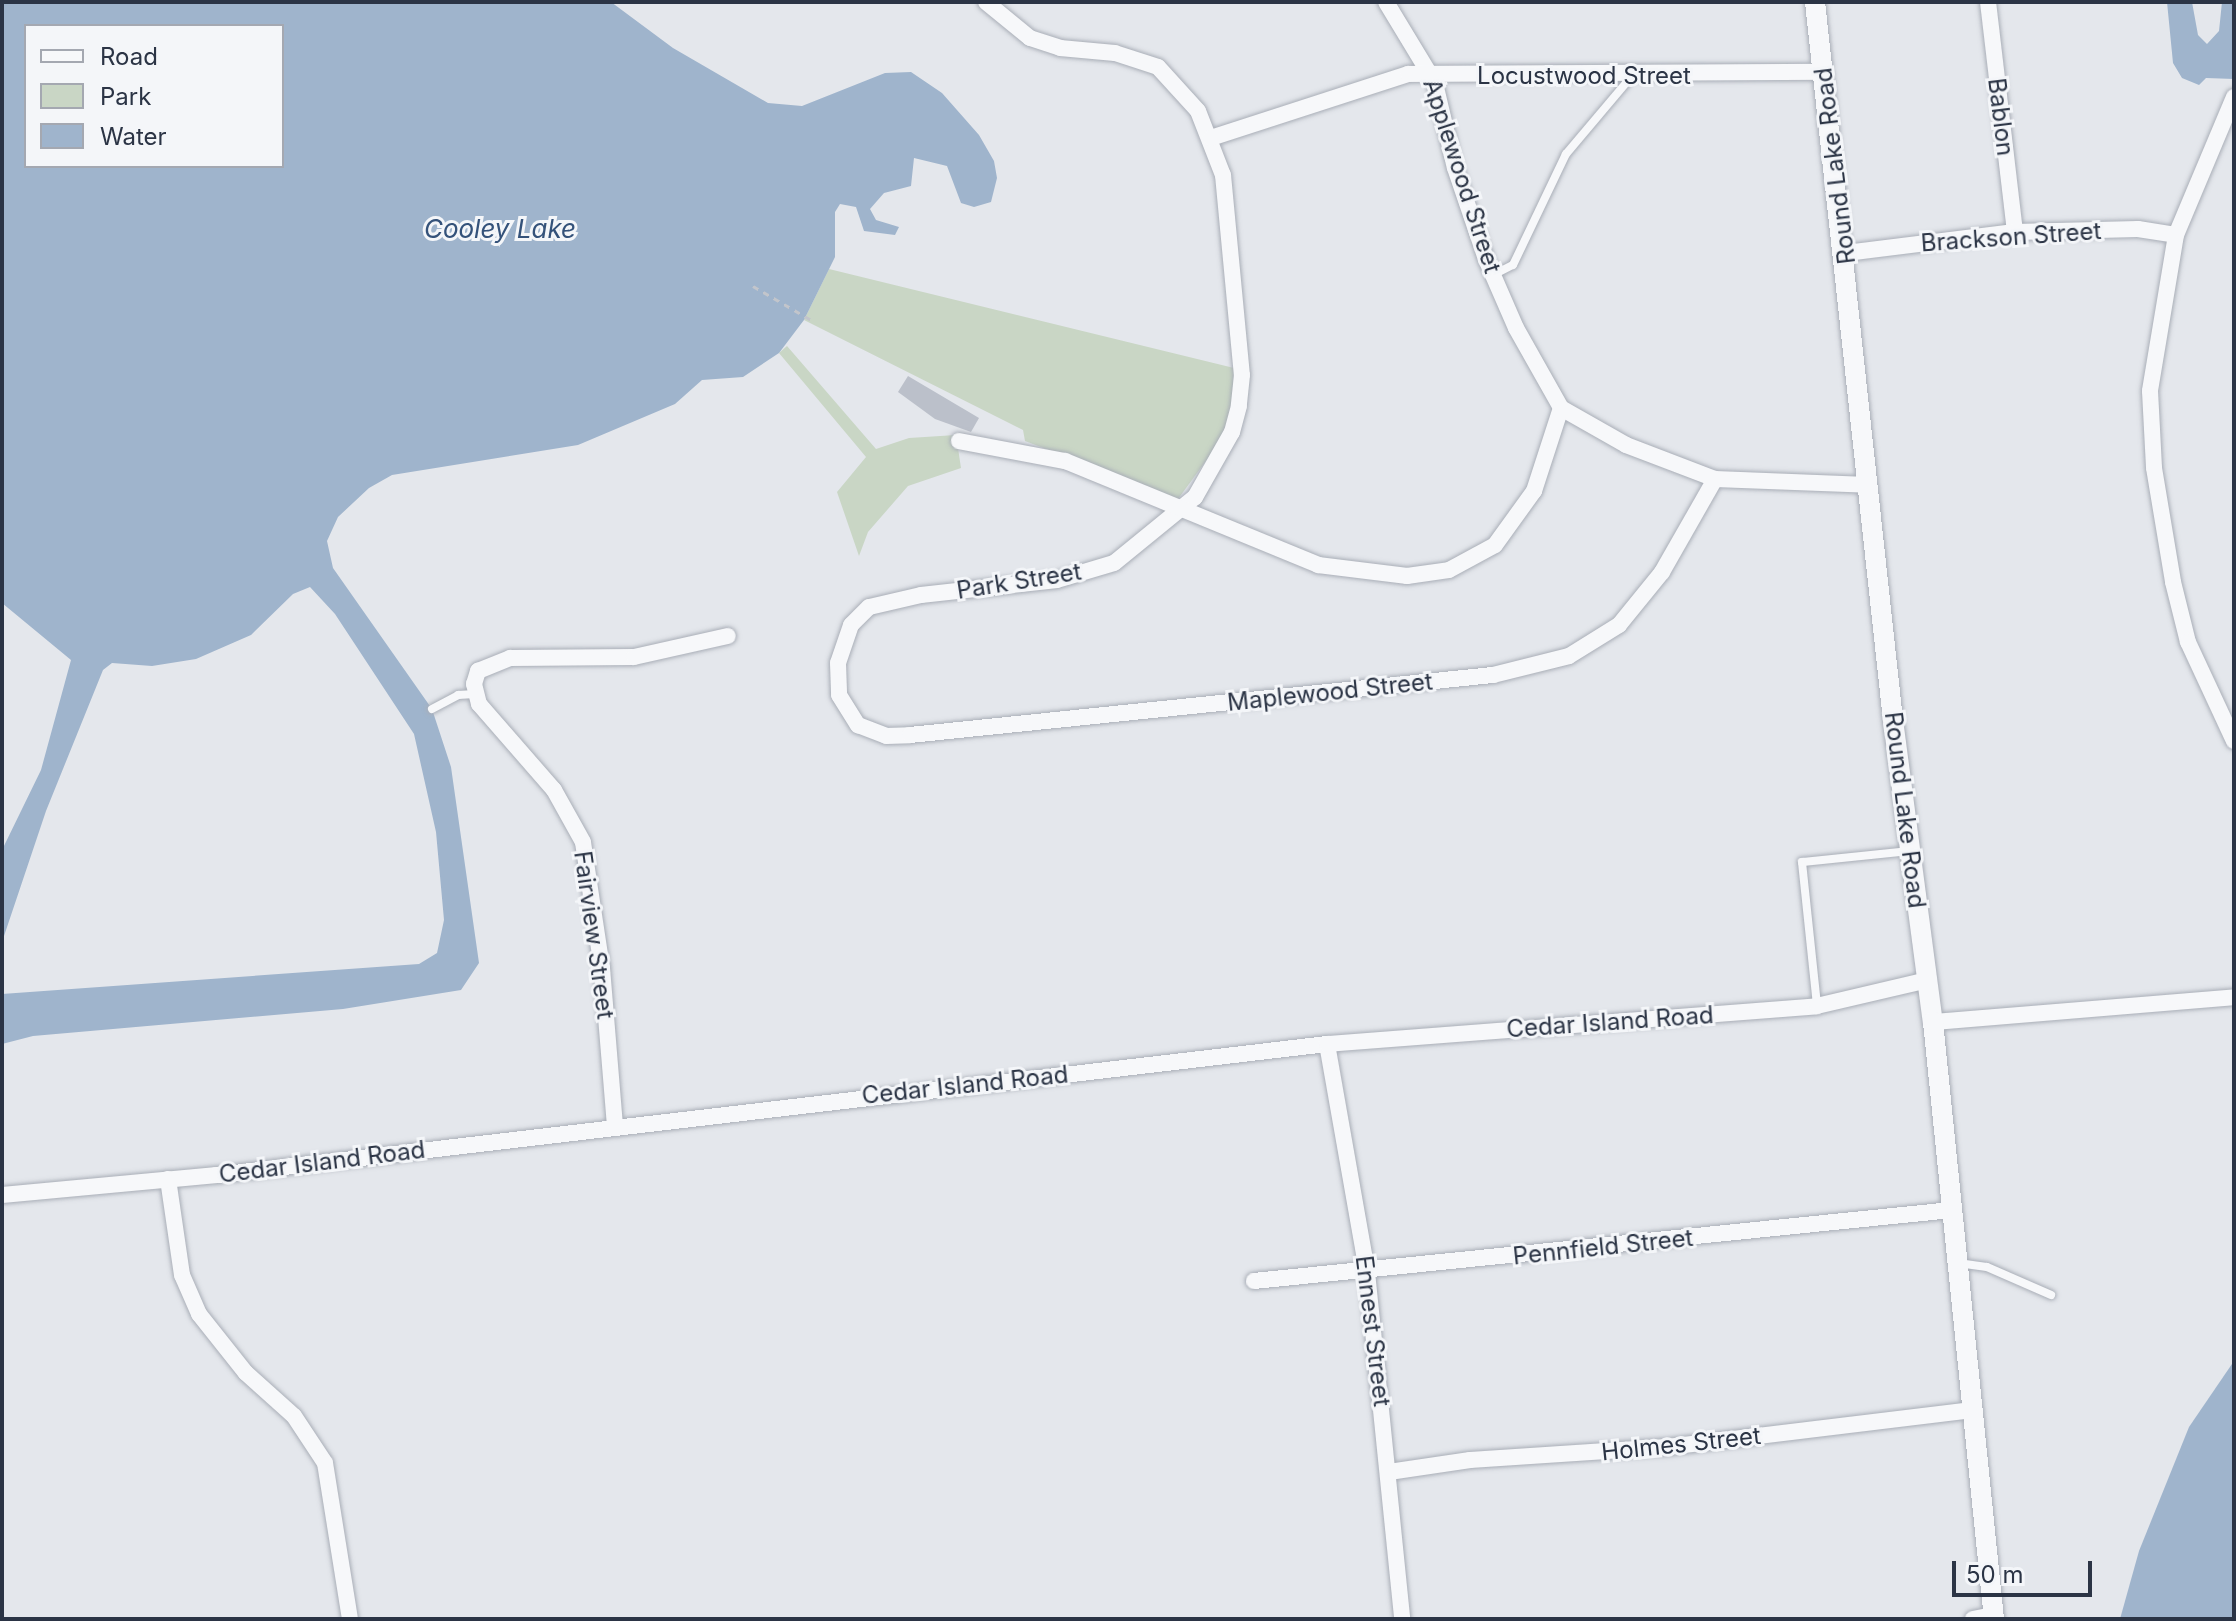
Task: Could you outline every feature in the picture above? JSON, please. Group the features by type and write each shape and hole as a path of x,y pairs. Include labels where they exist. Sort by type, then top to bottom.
{"street":[{"name":"Park Street","path":"858,725 839,695 838,663 851,625 869,607 921,595 1057,580 1114,563 1195,497 1232,432 1242,375 1223,175 1211,138 1184,90 1158,67 1115,53 1060,48 1030,38 986,2"},
{"name":"Applewood Street","path":"1386,2 1431,75 1455,168 1493,275 1561,408"},
{"name":"Round Lake Road","path":"1815,2 1846,253 1868,485 1910,851 1933,1022 1994,1617"},
{"name":"Bablon","path":"1988,2 2015,232"},
{"name":"Locustwood Street","path":"1211,138 1408,74 1632,76 1823,72"},
{"path":"2234,97 2176,235 2150,391 2154,468 2188,642 2234,741"},
{"name":"Brackson Street","path":"1846,253 2015,232 2138,229 2176,235"},
{"path":"959,441 1029,450 1183,507 1318,565 1407,576 1449,570 1495,545 1534,491 1561,408 1626,445 1715,479 1868,485"},
{"name":"Maplewood Street","path":"858,725 886,736 910,735 1493,675 1569,656 1619,625 1662,572 1715,479"},
{"path":"474,689 478,671 510,658 634,657 728,636"},
{"name":"Fairview Street","path":"474,689 554,790 583,842 602,968 615,1126"},
{"name":"Cedar Island Road","path":"2,1195 168,1179 1327,1044 1817,1006 1928,980"},
{"path":"1933,1022 2234,997"},
{"name":"Ennest Street","path":"1327,1044 1367,1272 1402,1619"},
{"path":"168,1179 182,1275 199,1314 246,1373 294,1416 325,1463 350,1619"},
{"name":"Pennfield Street","path":"1254,1281 1367,1272 1952,1210"},
{"name":"Holmes Street","path":"1389,1472 1470,1460 1667,1447 1973,1410"},
{"path":"1973,1619 1994,1617"}],"lane":[{"path":"1493,275 1513,265 1566,154 1632,76"},
{"path":"432,709 474,689"},
{"path":"1817,1006 1802,862 1910,851"},
{"path":"1957,1263 1987,1267 2051,1295"}],"path":[{"path":"753,286 813,321"}],"green space":[{"path":"829,269 1234,368 1232,406 1222,439 1178,499 1025,441 1023,430 804,320"},
{"path":"787,346 876,449 909,438 956,435 961,468 908,486 868,532 859,556 837,492 866,457 779,353"}],"water":[{"name":"Cooley Lake","path":"2,2 611,2 673,48 768,103 802,106 885,73 911,72 942,93 979,135 994,161 997,178 991,202 974,207 961,203 947,166 914,158 911,186 884,193 870,209 876,220 899,227 895,235 864,231 856,207 840,204 835,212 835,257 804,320 779,353 743,377 702,380 675,404 578,445 392,475 369,488 338,517 327,541 333,568 432,709 451,767 479,963 461,990 343,1009 33,1036 2,1044 2,994 419,964 437,953 444,920 436,832 414,734 335,614 310,587 293,594 251,635 196,659 152,666 112,663 103,670 46,811 2,942 2,850 41,770 71,660 2,603"},
{"path":"2167,2 2192,2 2198,35 2207,44 2219,31 2222,2 2234,2 2234,79 2206,78 2199,85 2182,78 2173,63"},
{"path":"2234,1361 2234,1619 2120,1619 2139,1551 2189,1427"}],"building":[{"path":"908,376 979,418 971,432 935,419 898,392"}]}
